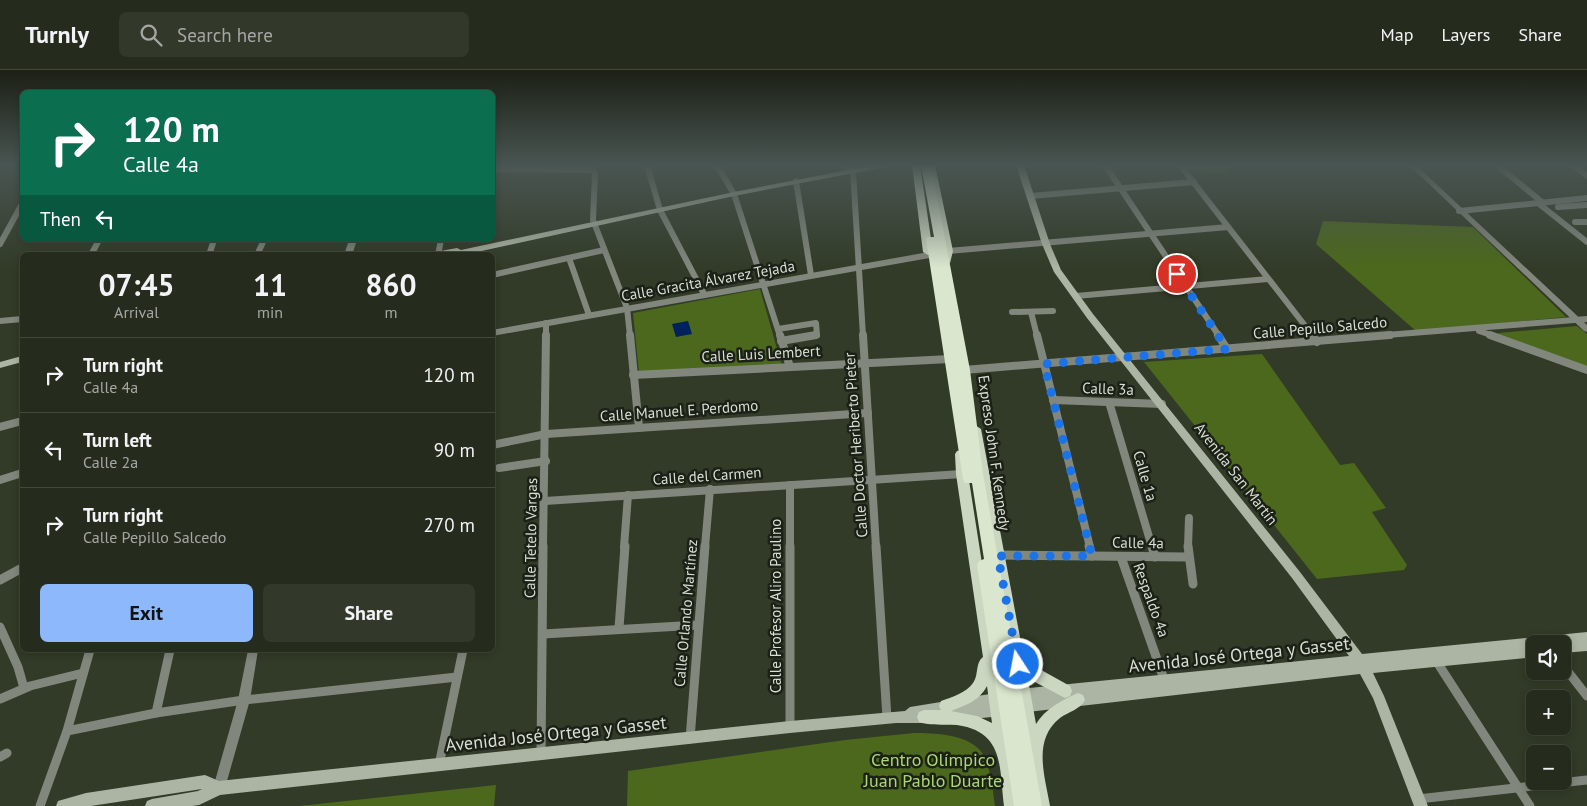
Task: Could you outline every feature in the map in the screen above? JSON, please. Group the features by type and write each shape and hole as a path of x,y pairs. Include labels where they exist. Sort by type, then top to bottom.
{"highway":[{"name":"Expreso John F. Kennedy","path":"928,199 972,415 970,474 1022,806"},
{"name":"Expreso John F. Kennedy","path":"930,199 934,231"},
{"name":"Expreso John F. Kennedy","path":"940,265 950,359 963,437 1039,802"}],"main road":[{"path":"450,252 700,199"},
{"path":"921,199 929,255 940,265 948,251 938,199"},
{"name":"Avenida San Martín","path":"1031,199 1057,270 1339,630 1362,665 1378,696 1420,802"},
{"path":"464,252 594,222"},
{"path":"0,361 20,356"},
{"path":"0,365 20,360"},
{"path":"972,415 980,446 1014,650 1025,700 1039,802"},
{"path":"970,474 985,629 1011,800"},
{"path":"985,629 990,630 996,670 1001,676 1006,676 1013,672 1007,630 1010,622"},
{"path":"946,706 968,698 980,686 984,677 985,629"},
{"name":"Avenida José Ortega y Gasset","path":"1571,639 1587,637"},
{"name":"Avenida José Ortega y Gasset","path":"1025,700 1078,700 1526,645"},
{"path":"1571,647 1587,646"},
{"path":"1014,650 1038,676 1065,692"},
{"name":"Avenida José Ortega y Gasset","path":"1433,656 1526,651"},
{"name":"Avenida José Ortega y Gasset","path":"152,806 199,798 219,788 790,727 924,717 1065,692 1362,665"},
{"path":"1035,765 1036,742 1045,722 1058,711 1078,700"},
{"name":"Avenida José Ortega y Gasset","path":"891,718 946,706 996,705"},
{"path":"924,717 950,718 982,725 992,731 1004,753"},
{"path":"1011,800 1013,782 1005,734 1012,729 1020,731 1024,736 1039,802"},
{"name":"Avenida José Ortega y Gasset","path":"63,806 86,800 120,797 205,782 219,788"}],"street":[{"path":"594,199 594,222 627,308 639,428"},
{"path":"657,199 659,208 704,294"},
{"path":"736,199 790,367"},
{"path":"799,199 812,276"},
{"name":"Calle Doctor Heriberto Pieter","path":"852,199 859,266 872,479 891,718"},
{"path":"1128,199 1227,349"},
{"path":"1207,199 1317,342"},
{"path":"1449,199 1587,329"},
{"path":"1537,199 1587,242"},
{"path":"1460,210 1540,202 1586,201"},
{"path":"1558,207 1586,201"},
{"path":"0,244 20,208"},
{"path":"1576,222 1587,222"},
{"path":"948,251 1228,227"},
{"path":"495,274 604,250"},
{"name":"Calle Gracita Álvarez Tejada","path":"495,332 929,255"},
{"path":"569,258 589,315"},
{"path":"1076,296 1268,279"},
{"path":"1012,312 1053,311"},
{"path":"1031,312 1092,556"},
{"path":"0,321 20,319"},
{"name":"Calle Pepillo Salcedo","path":"964,370 1587,320"},
{"name":"Calle Tetelo Vargas","path":"542,754 546,323"},
{"path":"778,329 816,324 817,335 781,341"},
{"path":"1473,330 1485,332 1587,370"},
{"name":"Calle Luis Lembert","path":"633,375 950,359"},
{"name":"Calle 3a","path":"1053,400 1162,404"},
{"name":"Calle 1a","path":"1109,402 1155,557"},
{"name":"Calle Manuel E. Perdomo","path":"495,444 546,434 868,413"},
{"path":"0,427 20,422"},
{"path":"499,468 546,461"},
{"path":"0,480 20,474"},
{"path":"872,479 970,474"},
{"name":"Calle del Carmen","path":"545,501 872,479"},
{"name":"Calle Profesor Aliro Paulino","path":"790,485 790,727"},
{"name":"Calle Orlando Martínez","path":"690,739 710,489"},
{"path":"619,628 628,495"},
{"path":"1189,518 1188,557 1192,584"},
{"name":"Calle 4a","path":"998,556 1188,557"},
{"name":"Respaldo 4a","path":"1121,557 1165,682"},
{"path":"0,580 20,569"},
{"path":"543,634 619,628 698,625"},
{"path":"0,627 18,667 24,688"},
{"path":"40,806 67,731 89,652"},
{"path":"156,713 170,652"},
{"path":"219,788 244,700 253,652"},
{"path":"439,765 463,652"},
{"path":"1433,656 1530,806"},
{"path":"0,699 24,688 83,673"},
{"path":"1571,676 1587,696"},
{"path":"67,731 156,713 244,700 457,677"},
{"path":"1420,802 1587,780"},
{"path":"95,806 120,797"}],"green space":[{"path":"1323,221 1473,227 1566,317 1416,331 1316,244"},
{"path":"760,289 782,366 639,373 633,313"},
{"path":"1577,326 1587,334 1587,366 1501,336 1498,333"},
{"path":"1262,354 1340,465 1354,463 1386,508 1372,512 1407,565 1404,570 1317,579 1144,362"},
{"name":"Centro Olímpico Juan Pablo Duarte","path":"914,733 940,734 958,738 974,745 980,750 989,768 995,806 627,806 628,771 845,740"},
{"path":"496,785 494,806 299,806"}],"water":[{"path":"688,321 692,334 676,337 672,324"}],"route":[{"path":"1018,664 998,556 1092,556 1044,364 1136,358 1227,349 1177,274"}]}
